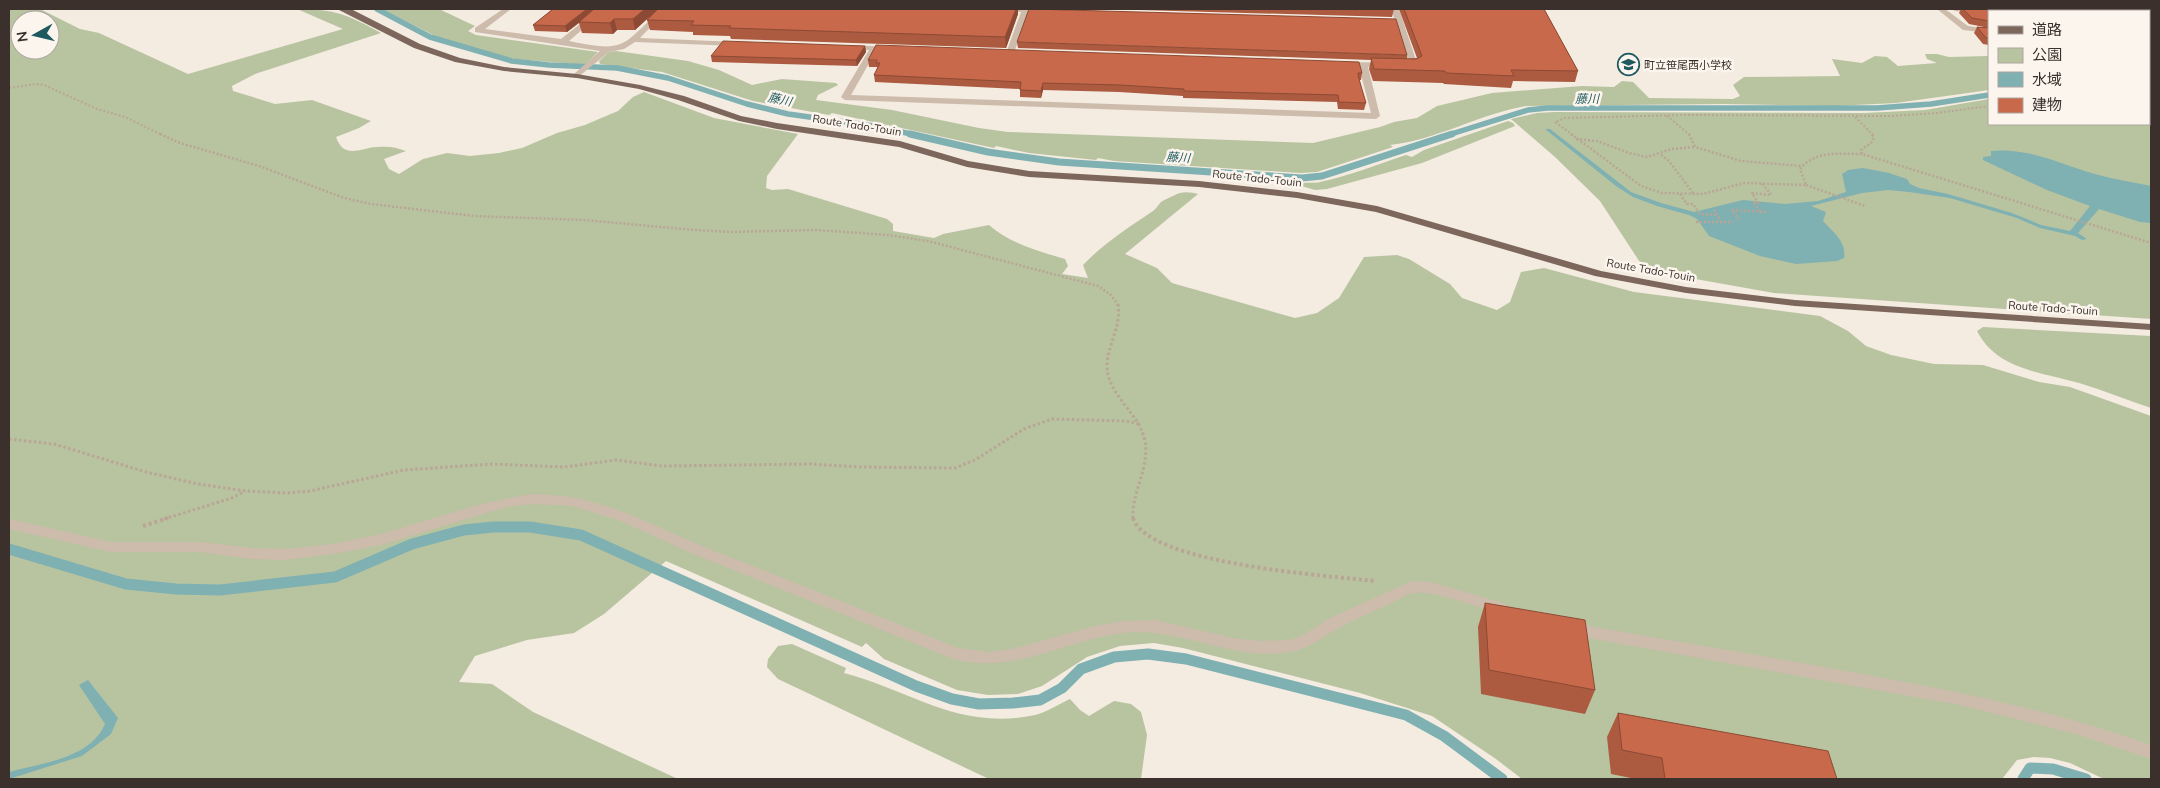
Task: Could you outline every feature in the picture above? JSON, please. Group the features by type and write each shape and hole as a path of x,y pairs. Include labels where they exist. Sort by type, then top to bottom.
{"main road":[{"name":"Route Tado-Touin","path":"341,9 417,46 458,60 504,69 580,74 640,86 739,118 777,126 900,144 976,165 1029,174 1199,184 1288,194 1377,209 1599,274 1686,290 1795,304 2151,327"}],"street":[{"path":"563,42 603,9"},
{"path":"503,10 478,30 607,49 620,48 632,40 665,9"},
{"path":"980,9 1055,11"},
{"path":"1010,53 1026,9"},
{"path":"1334,64 1414,66 1394,9"},
{"path":"1941,9 1966,28 1988,31"},
{"path":"1955,9 1988,12"},
{"path":"1389,21 1399,21"},
{"path":"632,40 748,44"},
{"path":"845,47 903,49"},
{"path":"874,48 845,97 1376,116 1363,65"},
{"path":"580,74 607,49"},
{"path":"1001,52 1020,53"},
{"path":"9,524 111,547 188,546 225,548 257,554 290,554 322,552 361,545 490,507 529,500 554,499 610,511 674,540 956,654 990,658 1012,655 1122,627 1155,626 1233,644 1258,647 1290,646 1308,641 1334,623 1412,587 1431,588 1513,611"},
{"path":"1558,623 1594,633 1922,690 1979,702 2082,728 2151,752"}],"path":[{"path":"9,88 36,84 44,85 97,109 125,117 180,143 259,166 344,198 371,204 474,216 584,220 695,230 730,232 816,230 888,235 928,241 1098,286 1109,292 1117,300 1120,311 1108,358 1108,377 1145,436 1146,450 1133,518 1138,528 1147,535 1194,554 1220,560 1412,587"},
{"path":"1866,206 1806,185 1736,184 1710,193 1662,193 1641,186 1556,124 1556,120 1666,115 1854,117 1937,113 1988,106"},
{"path":"1666,115 1690,135 1695,147"},
{"path":"1854,117 1870,131 1874,138 1871,143 1860,150 1862,154"},
{"path":"1576,139 1597,139 1638,156 1661,155 1675,148 1695,147 1741,160 1802,166"},
{"path":"1806,185 1801,175 1802,166 1808,160 1818,156 1862,154 2151,243"},
{"path":"1661,155 1669,161 1694,194"},
{"path":"1760,211 1753,202 1758,203 1752,193 1771,195 1761,183"},
{"path":"1680,194 1687,204 1692,204 1700,214 1717,215"},
{"path":"1714,210 1722,221"},
{"path":"1739,220 1732,210 1768,212"},
{"path":"1696,222 1733,222"},
{"path":"9,438 54,444 146,472 198,484 246,491 287,493 310,491 404,470 492,464 564,467 616,460 662,466 812,464 860,467 955,468 975,460 1024,429 1042,421 1052,419 1126,421 1139,424"},
{"path":"138,528 232,498 246,491"}],"green space":[{"path":"9,9 42,10 10,10 10,60 60,60 60,19 80,29 99,33 188,74 343,29 297,9 322,10 350,17 381,33 255,74 232,86 233,91 275,104 312,100 371,121 336,137 339,144 348,151 385,147 406,151 384,159 389,169 399,174 423,159 447,153 470,156 522,148 618,111 633,97 644,92 714,118 798,134 767,176 766,188 772,190 788,189 887,219 893,224 893,231 934,238 943,234 989,225 997,232 1016,242 1065,259 1068,266 1062,274 1088,278 1083,265 1091,257 1156,209 1161,202 1186,192 1198,194 1125,254 1157,268 1172,283 1295,318 1317,313 1339,298 1364,257 1397,255 1409,259 1450,284 1462,298 1497,310 1510,302 1521,272 1544,268 1634,292 1820,316 1848,331 1866,346 1891,355 1934,364 1983,365 2039,382 2070,387 2151,416 2151,779 2104,779 2070,763 2050,758 2034,757 2017,760 2002,779 1522,779 1432,716 1360,693 1183,648 1154,643 1120,646 1087,657 1042,686 1018,694 988,695 957,690 884,659 866,643 862,647 666,561 604,614 574,633 527,640 475,656 459,682 492,684 533,712 678,779 9,779"},
{"path":"382,9 439,9 475,26 468,31 476,35 598,52 585,65 516,59 437,37"},
{"path":"616,51 688,61 719,70 752,85 782,79 836,83 838,85 818,95 816,100 892,110 1008,132 1313,143 1417,118 1437,106 1492,93 1582,86 1614,87 1622,81 1633,82 1649,98 1733,99 1740,96 1733,85 1744,77 1840,76 1832,59 1862,63 1875,56 1887,57 1898,66 1937,63 1927,59 1925,54 1949,57 1988,56 1988,90 1896,103 1835,106 1724,104 1526,106 1492,115 1424,138 1390,145 1393,147 1317,172 1300,173 1114,161 1098,158 1096,160 1029,153 996,146 994,148 832,113 829,115 753,101 662,72 600,64 599,61 609,52"},
{"path":"1988,99 1988,125 2150,125 2151,107 2151,319 1774,293 1645,270 1600,201 1555,157 1511,119 1537,113 1555,112 1864,113 1925,110"},
{"path":"1508,121 1515,126 1422,163 1327,189 1315,190 1298,185 1342,177 1406,155 1412,157 1424,150"},
{"path":"1983,327 2151,336 2151,408 2088,386 2022,368 2008,362 1986,344 1977,331"},
{"path":"792,644 846,668 844,673 936,707 983,718 1008,719 1035,715 1070,699 1080,710 1089,716 1114,701 1131,704 1141,712 1147,735 1141,779 989,779 778,679 767,667 768,659 778,646"}],"water":[{"path":"1545,129 1550,129 1631,192 1694,212 1743,200 1785,204 1818,201 1846,192 1842,174 1848,170 1863,168 1907,179 1910,184 1919,188 1948,194 2012,213 2041,225 2070,231 2090,206 2047,190 1983,160 1983,157 1991,156 1991,151 2005,150 2044,157 2095,174 2151,186 2151,223 2140,222 2099,209 2078,233 2087,239 2082,240 2075,236 2040,228 2017,218 1950,198 1888,190 1862,193 1811,206 1826,212 1823,221 1841,242 1844,258 1837,261 1796,264 1760,256 1709,236 1697,219 1633,197 1616,186"},
{"path":"88,680 118,718 111,734 82,756 9,779 9,772 63,758 88,745 98,736 105,724 79,685"}],"building":[{"path":"553,9 587,9 565,26 533,25"},
{"path":"594,9 645,9 633,19 614,19 610,23 579,22"},
{"path":"658,9 1016,9 1005,37 729,28 731,26 691,25 694,21 647,20"},
{"path":"1029,9 1396,19 1407,55 1017,42"},
{"path":"1404,9 1544,9 1578,71 1511,70 1514,76 1446,73 1445,71 1374,69 1371,58 1416,59 1422,56"},
{"path":"1963,9 1992,10 1988,10 1988,21 1972,18"},
{"path":"2151,9 2151,54 2150,10 1992,10"},
{"path":"1977,27 1988,28 1988,38"},
{"path":"723,41 865,46 856,60 711,56"},
{"path":"876,45 1359,62 1362,73 1358,73 1359,79 1366,103 1339,102 1338,95 1184,91 1184,89 1120,85 1043,83 1041,91 1020,90 1021,82 874,75 880,63 876,63 877,60 868,60"},
{"path":"1485,603 1585,620 1595,690 1489,670"},
{"path":"1618,713 1828,751 1837,779 1665,779 1662,758 1622,750"}],"waterway":[{"name":"藤川","path":"377,9 430,37 512,61 549,65 617,68 668,78 747,104 788,114 874,126 916,135"},
{"name":"藤川","path":"1448,135 1528,110 1547,108 1877,108 1931,104 1988,95"},
{"name":"藤川","path":"910,134 988,152 1059,162 1302,178 1322,176 1452,134"},
{"path":"9,549 126,584 176,589 220,590 335,577 412,544 464,530 493,527 530,527 581,535 916,686 952,699 979,704 1040,700 1062,688 1081,669 1114,657 1148,654 1186,659 1406,715 1444,736 1502,779"},
{"path":"2023,779 2030,768 2053,769 2086,779"}],"place":[{"name":"町立笹尾西小学校","path":"1628,65"}]}
